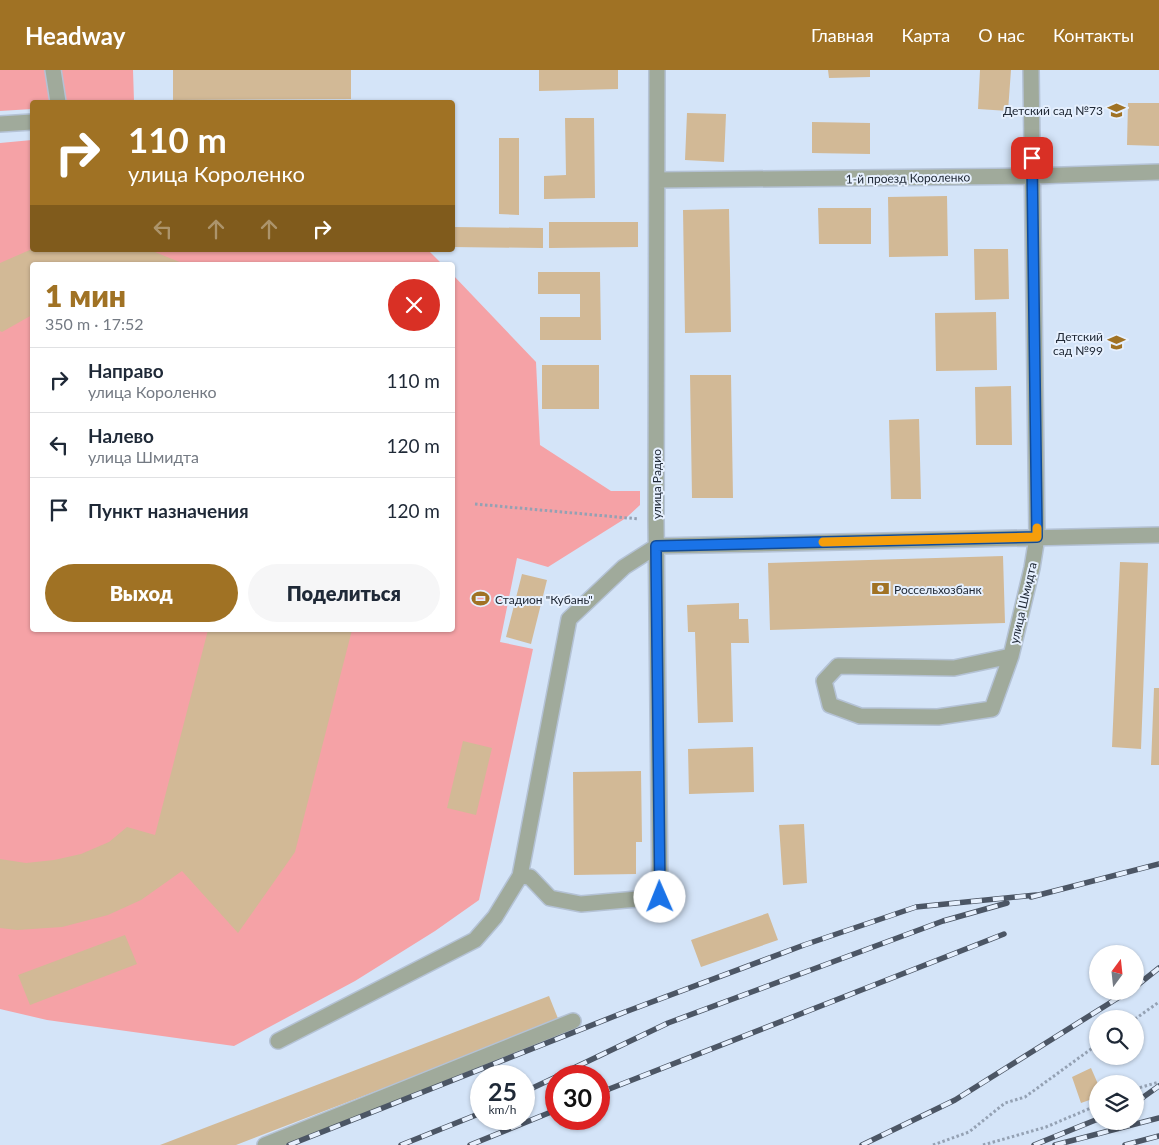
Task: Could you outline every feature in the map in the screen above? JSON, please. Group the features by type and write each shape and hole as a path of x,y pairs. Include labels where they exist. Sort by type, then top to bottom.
{"street":[{"path":"52,70 58,100"},
{"name":"улица Радио","path":"520,876 530,878 550,898 581,904 660,897 656,546 657,70"},
{"name":"улица Шмидта","path":"1011,656 954,668 838,666 824,681 830,705 860,716 947,716 992,709 1011,656 1032,568 1037,537 1031,70"},
{"path":"0,124 30,122"},
{"name":"1-й проезд Короленко","path":"657,180 1033,176 1159,172"},
{"path":"278,1041 475,940 495,918 520,876 569,619 624,567 656,546 1159,535"},
{"path":"265,1145 573,1021"}],"path":[{"path":"475,504 656,520"},
{"path":"1144,1013 1159,1002"},
{"path":"933,1145 969,1132 1005,1103 1025,1097 1089,1051"},
{"path":"1144,1086 1159,1082"},
{"path":"982,1145 1046,1127 1089,1109"}],"shaded area":[{"path":"0,70 133,70 134,100 30,100 30,109 0,111"},
{"name":"Стадион \"Кубань\"","path":"30,140 30,252 430,252 440,262 30,262 30,632 455,632 455,277 536,362 540,445 611,491 640,491 640,505 626,518 548,567 517,558 500,642 533,649 479,900 435,931 355,981 234,1046 47,1020 0,1009 0,143"}],"building":[{"path":"173,70 351,70 351,99 173,100"},
{"path":"539,70 618,70 618,89 539,91"},
{"path":"828,70 870,70 870,77 829,78"},
{"path":"980,70 1011,70 1008,111 978,109"},
{"path":"1128,103 1159,103 1159,146 1127,145"},
{"path":"687,113 726,114 724,162 685,160"},
{"path":"565,118 594,118 595,198 544,199 544,176 566,175"},
{"path":"812,122 870,123 870,154 812,153"},
{"path":"499,138 519,138 519,215 499,214"},
{"path":"947,196 948,256 889,257 888,197"},
{"path":"818,208 871,208 871,244 819,244"},
{"path":"729,209 731,332 685,333 683,210"},
{"path":"549,222 638,222 638,247 549,248"},
{"path":"455,227 543,228 543,248 455,247"},
{"path":"974,249 1008,249 1009,299 975,300"},
{"path":"30,250 30,252 155,252 180,262 30,262 30,316 2,332 0,331 0,263"},
{"path":"538,272 600,272 601,340 540,340 540,317 580,317 580,294 538,294"},
{"path":"996,312 997,370 936,371 935,313"},
{"path":"542,365 599,365 599,409 542,409"},
{"path":"690,375 731,375 733,498 692,498"},
{"path":"1011,386 1012,445 976,445 975,387"},
{"path":"919,419 921,499 891,499 889,420"},
{"path":"1003,556 1005,623 770,630 768,563"},
{"path":"1120,562 1148,563 1141,749 1112,747"},
{"path":"522,574 547,580 531,644 506,637"},
{"path":"739,603 739,619 748,619 749,643 731,643 733,722 698,723 695,632 688,632 687,605"},
{"path":"207,632 351,632 295,852 238,933 182,871 141,900 108,915 62,927 17,930 0,928 0,859 26,863 54,860 81,854 109,842 127,827 155,835"},
{"path":"1154,688 1159,688 1159,765 1151,765"},
{"path":"463,741 492,748 476,815 447,808"},
{"path":"753,747 754,792 689,794 688,749"},
{"path":"641,771 642,842 636,842 636,874 574,875 573,772"},
{"path":"804,824 807,883 783,885 779,825"},
{"path":"768,913 778,940 701,967 691,940"},
{"path":"125,935 137,964 30,1005 18,975"},
{"path":"549,996 559,1021 236,1145 160,1145"},
{"path":"1091,1068 1094,1075 1089,1075 1089,1100 1081,1103 1072,1077"}],"railway":[{"path":"1031,897 1159,864"},
{"path":"289,1145 625,1012 804,945 916,907 1036,895"},
{"path":"580,1065 668,1023 943,921 1007,903"},
{"path":"610,1089 1004,934"},
{"path":"1144,980 1159,968"},
{"path":"862,1145 955,1100 1115,1000"},
{"path":"535,1087 545,1082"},
{"path":"1144,1097 1159,1086"},
{"path":"470,1145 545,1114"},
{"path":"401,1145 470,1117"},
{"path":"1055,1145 1159,1118"},
{"path":"1034,1145 1089,1123"},
{"path":"1125,1145 1159,1136"}],"slow traffic":[{"path":"823,542 1037,537 1037,528"}],"place":[{"name":"Детский сад №73","path":"1117,110"},
{"name":"Детский сад №99","path":"1117,343"},
{"name":"Россельхозбанк","path":"880,589"},
{"name":"Стадион \"Кубань\"","path":"481,599"}],"route":[{"path":"660,897 656,546 1037,537 1032,158"}]}
